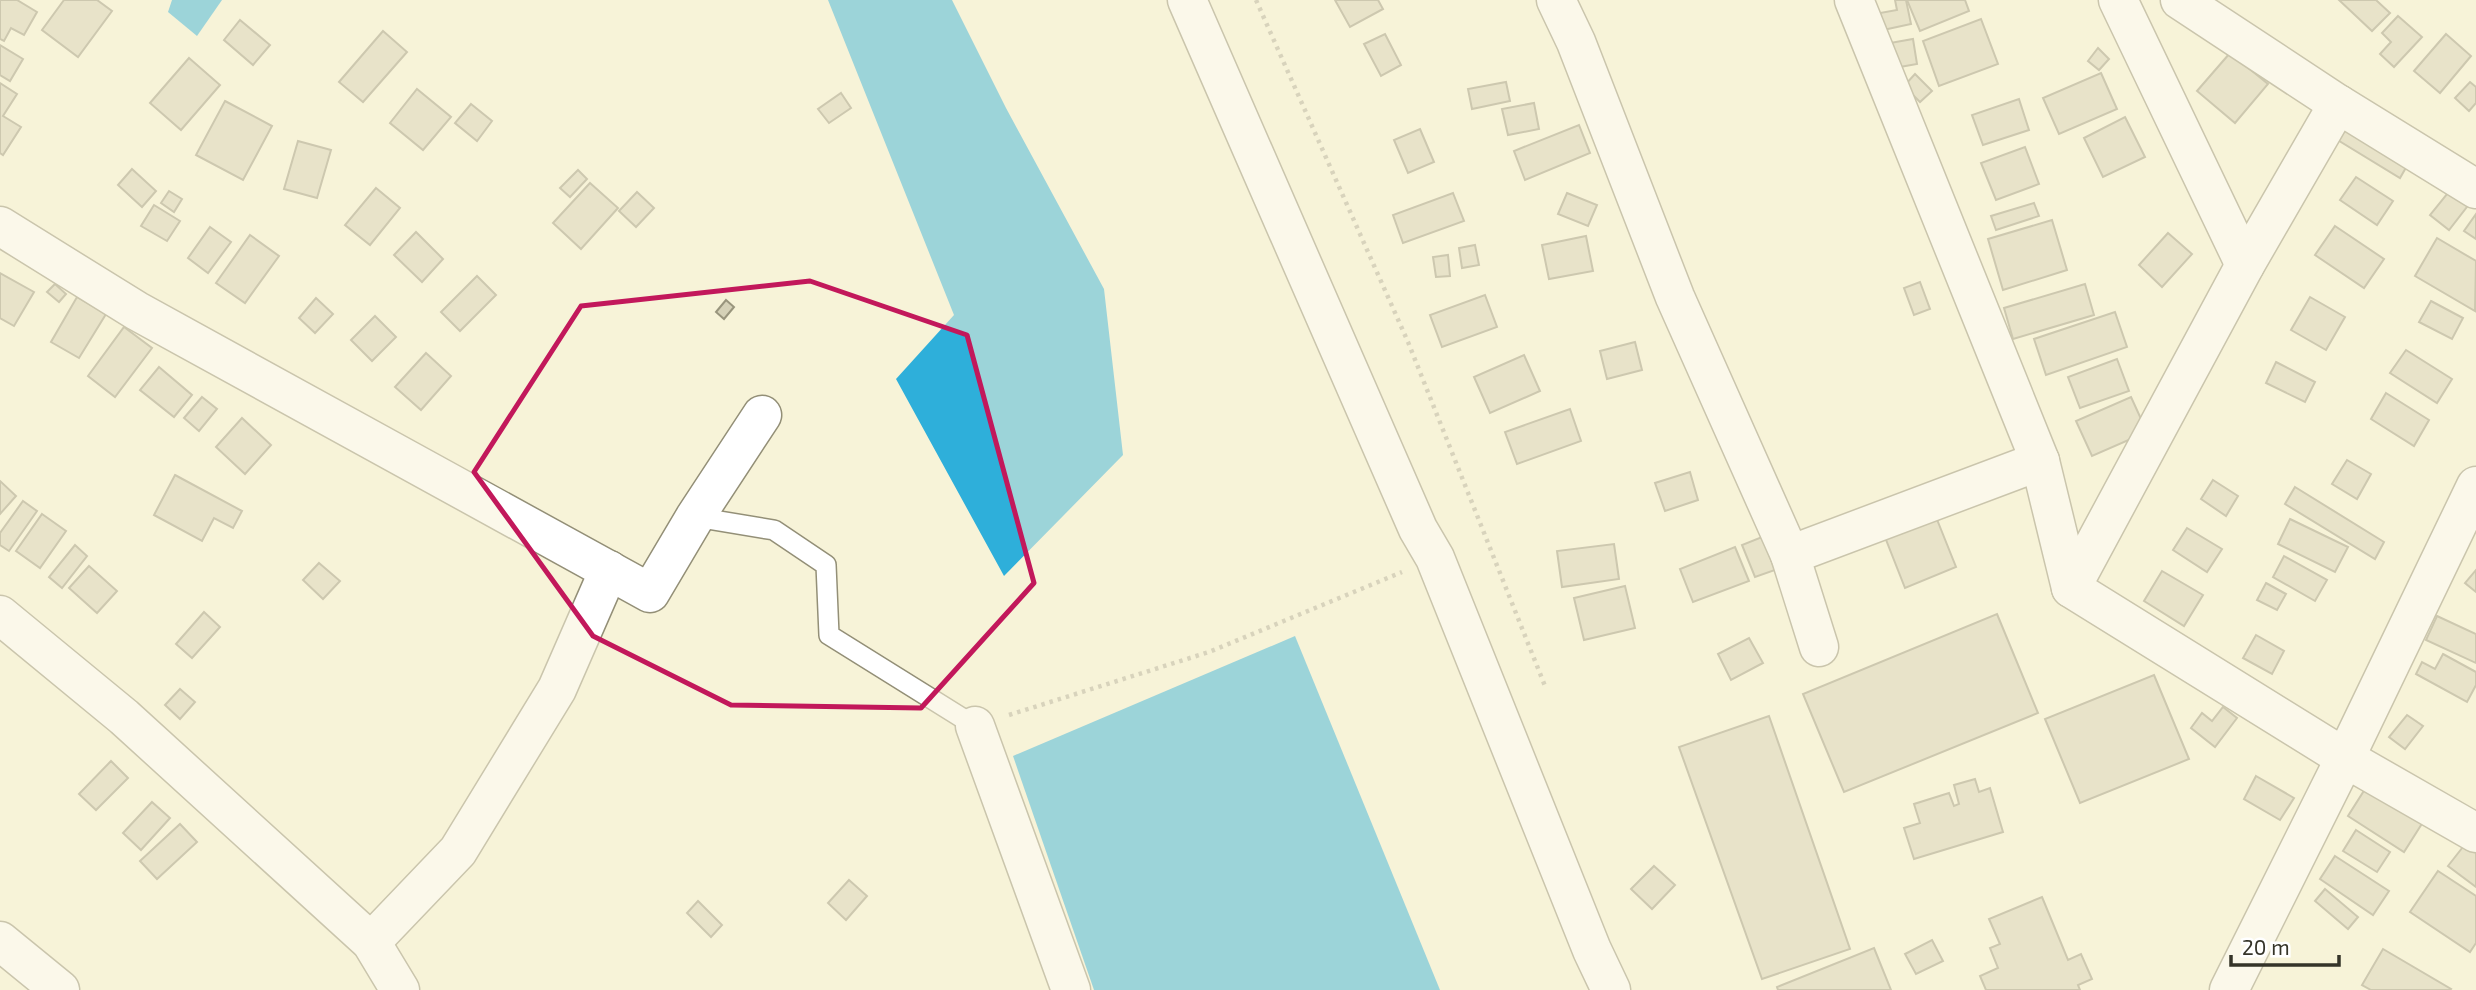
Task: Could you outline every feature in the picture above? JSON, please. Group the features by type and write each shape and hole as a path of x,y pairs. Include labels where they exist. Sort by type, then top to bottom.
{"street":[{"path":"1187,0 1418,529 1435,558 1592,950 1611,990"},
{"path":"1556,0 1581,54 1675,296 1790,555 1819,647"},
{"path":"1854,0 2040,461 2071,588 2345,758 2476,833"},
{"path":"2119,0 2245,265"},
{"path":"2180,0 2338,104 2476,189"},
{"path":"2071,588 2245,265 2338,104"},
{"path":"0,226 137,311 650,593 695,517 762,415"},
{"path":"1790,555 2040,461"},
{"path":"2229,990 2476,486"},
{"path":"371,942 458,851 557,689 609,570"},
{"path":"0,615 124,717 371,942 400,990"},
{"path":"975,726 1071,990"},
{"path":"0,941 60,990"}],"lane":[{"path":"695,517 774,530 826,565 829,635 975,726"}],"path":[{"path":"1256,0 1408,342 1545,685"},
{"path":"975,726 1209,652 1435,558"}],"highlighted area":[{"path":"810,281 967,335 1034,583 921,708 731,705 593,636 474,472 581,306"}],"water":[{"path":"172,0 222,0 197,36 168,12"},
{"path":"828,0 952,0 1006,108 1104,289 1123,455 1004,576 896,379 954,315"},
{"path":"1295,636 1440,990 1094,990 1013,756"}],"building":[{"path":"0,0 17,0 37,12 24,35 11,28 4,41 0,39"},
{"path":"64,0 97,0 112,11 78,57 42,30"},
{"path":"1335,0 1378,0 1383,9 1350,27"},
{"path":"1895,0 1906,0 1911,24 1883,30 1880,13 1897,10"},
{"path":"1907,0 1965,0 1969,11 1920,31"},
{"path":"2339,0 2376,0 2390,13 2372,31"},
{"path":"2398,16 2422,37 2394,67 2380,54 2391,42 2382,33"},
{"path":"1981,19 1998,64 1939,86 1923,41"},
{"path":"240,20 270,45 253,65 224,40"},
{"path":"383,31 407,52 363,102 339,82"},
{"path":"1385,34 1401,65 1381,76 1364,44"},
{"path":"2446,34 2471,56 2440,93 2414,71"},
{"path":"1913,39 1917,64 1894,68 1890,43"},
{"path":"0,45 23,59 10,81 0,75"},
{"path":"2098,48 2109,59 2099,70 2088,61"},
{"path":"2230,53 2268,84 2235,123 2197,91"},
{"path":"189,58 220,85 181,130 150,103"},
{"path":"2101,73 2117,109 2059,134 2043,98"},
{"path":"1915,74 1932,91 1920,102 1904,86"},
{"path":"1506,82 1510,101 1472,109 1468,89"},
{"path":"2470,82 2476,87 2476,103 2469,111 2455,98"},
{"path":"0,83 17,94 3,116 21,127 3,155 0,153"},
{"path":"417,89 451,117 423,150 390,123"},
{"path":"841,93 851,108 829,123 818,109"},
{"path":"2019,99 2029,130 1983,145 1972,115"},
{"path":"225,101 272,126 243,180 196,155"},
{"path":"1534,103 1539,129 1508,135 1502,109"},
{"path":"471,104 492,121 477,141 455,123"},
{"path":"2125,117 2145,157 2103,177 2084,138"},
{"path":"2350,119 2412,157 2400,178 2336,139"},
{"path":"1579,125 1590,153 1525,180 1514,151"},
{"path":"1420,129 1434,162 1408,173 1394,140"},
{"path":"298,141 331,150 317,198 284,189"},
{"path":"2025,147 2039,184 1996,200 1981,163"},
{"path":"132,169 156,191 142,207 118,185"},
{"path":"578,170 587,179 570,197 560,188"},
{"path":"2356,177 2393,201 2377,225 2340,200"},
{"path":"590,183 618,208 581,249 553,223"},
{"path":"376,188 400,208 370,245 345,225"},
{"path":"2451,189 2470,203 2449,230 2430,215"},
{"path":"169,191 182,199 174,212 161,203"},
{"path":"637,192 654,208 636,227 619,211"},
{"path":"1453,193 1464,221 1403,243 1393,215"},
{"path":"1567,193 1597,205 1588,226 1558,214"},
{"path":"2034,203 2039,216 1996,230 1991,216"},
{"path":"154,205 180,221 167,241 141,226"},
{"path":"2476,214 2476,239 2464,231"},
{"path":"2052,220 2067,270 2003,290 1988,239"},
{"path":"2335,226 2384,259 2364,288 2315,255"},
{"path":"210,227 231,242 208,273 188,258"},
{"path":"416,232 443,259 422,282 394,255"},
{"path":"2168,233 2192,254 2162,287 2139,265"},
{"path":"250,235 279,256 245,303 216,283"},
{"path":"1586,236 1593,271 1549,279 1542,245"},
{"path":"2437,238 2476,261 2475,311 2415,276"},
{"path":"1475,245 1479,265 1462,268 1459,248"},
{"path":"1448,255 1450,276 1436,277 1433,257"},
{"path":"0,273 34,292 14,326 0,318"},
{"path":"477,276 496,295 460,331 441,312"},
{"path":"1920,282 1930,309 1914,315 1904,288"},
{"path":"55,284 66,294 59,302 47,292"},
{"path":"2085,284 2094,315 2013,339 2004,308"},
{"path":"1485,295 1497,327 1442,347 1430,315"},
{"path":"77,297 106,314 79,358 51,342"},
{"path":"2310,297 2345,317 2326,350 2291,330"},
{"path":"316,298 333,314 315,333 299,318"},
{"path":"726,300 734,307 724,319 716,312"},
{"path":"2431,301 2463,318 2452,339 2419,322"},
{"path":"2115,312 2127,347 2046,375 2034,339"},
{"path":"375,316 396,337 372,361 351,340"},
{"path":"124,327 152,348 115,397 88,376"},
{"path":"1635,342 1642,370 1607,379 1600,351"},
{"path":"2406,350 2452,379 2437,403 2390,373"},
{"path":"426,353 451,376 421,410 395,387"},
{"path":"1524,355 1540,391 1490,413 1474,377"},
{"path":"2117,359 2129,391 2080,408 2068,377"},
{"path":"2276,362 2315,382 2305,402 2266,383"},
{"path":"159,367 192,395 174,417 140,390"},
{"path":"2386,393 2429,420 2414,446 2371,419"},
{"path":"202,397 217,409 199,431 184,418"},
{"path":"2131,397 2147,432 2092,456 2076,421"},
{"path":"1570,409 1581,441 1517,464 1505,432"},
{"path":"242,418 271,445 245,474 216,447"},
{"path":"2347,460 2371,474 2357,499 2332,484"},
{"path":"1690,472 1698,500 1665,511 1655,483"},
{"path":"175,475 242,511 233,528 214,518 202,541 154,515"},
{"path":"2213,480 2238,496 2226,516 2201,499"},
{"path":"0,481 16,496 0,514"},
{"path":"2295,487 2384,542 2375,559 2285,504"},
{"path":"23,501 37,511 9,551 0,545 0,533"},
{"path":"1934,512 1956,567 1905,588 1883,532"},
{"path":"42,514 66,531 40,568 16,551"},
{"path":"2290,519 2348,547 2335,572 2278,544"},
{"path":"2187,528 2222,549 2207,572 2173,550"},
{"path":"1762,537 1775,570 1755,577 1742,545"},
{"path":"1614,544 1619,579 1562,587 1557,551"},
{"path":"75,545 87,556 62,588 49,577"},
{"path":"1735,547 1749,581 1693,602 1680,569"},
{"path":"2284,556 2327,580 2315,601 2273,577"},
{"path":"319,563 340,581 323,599 303,580"},
{"path":"89,566 117,591 97,613 69,588"},
{"path":"2476,570 2476,592 2465,583"},
{"path":"2162,571 2203,595 2184,626 2144,601"},
{"path":"2266,583 2286,594 2277,610 2257,600"},
{"path":"1625,586 1635,628 1584,640 1574,598"},
{"path":"204,612 220,627 192,658 176,644"},
{"path":"1997,614 2038,713 1844,792 1803,694"},
{"path":"2437,616 2476,634 2476,663 2426,640"},
{"path":"2256,635 2284,651 2272,674 2243,658"},
{"path":"1749,638 1763,663 1731,680 1718,654"},
{"path":"2443,654 2476,672 2476,685 2467,702 2416,674 2422,662 2435,669"},
{"path":"2154,675 2189,759 2080,803 2045,719"},
{"path":"180,689 195,702 180,719 165,705"},
{"path":"2223,707 2237,718 2215,747 2191,728 2202,713 2212,721"},
{"path":"2407,715 2423,726 2405,749 2389,737"},
{"path":"1769,716 1850,949 1762,979 1679,747"},
{"path":"111,761 128,778 96,810 79,794"},
{"path":"2256,776 2294,798 2280,820 2244,799"},
{"path":"1975,779 1979,792 1990,788 2003,832 1914,859 1904,828 1920,823 1914,804 1949,793 1954,806 1959,804 1954,785"},
{"path":"2367,786 2423,822 2404,852 2348,816"},
{"path":"152,802 170,818 141,850 123,833"},
{"path":"180,824 197,842 157,879 140,861"},
{"path":"2356,830 2390,852 2377,872 2343,851"},
{"path":"2466,843 2476,850 2476,887 2448,866"},
{"path":"2335,856 2389,891 2373,915 2320,879"},
{"path":"1654,866 1675,885 1652,909 1631,889"},
{"path":"2438,871 2476,896 2476,943 2470,952 2410,912"},
{"path":"849,880 867,896 846,920 828,903"},
{"path":"2325,889 2358,917 2348,929 2315,901"},
{"path":"2042,897 2068,960 2081,954 2092,979 2078,985 2080,990 1986,990 1980,976 1998,968 1990,948 2000,944 1989,919"},
{"path":"698,901 722,925 711,937 687,913"},
{"path":"1932,940 1943,961 1916,974 1905,954"},
{"path":"1874,948 1891,990 1778,990 1777,987"},
{"path":"2383,949 2451,989 2371,990 2362,985"}]}
